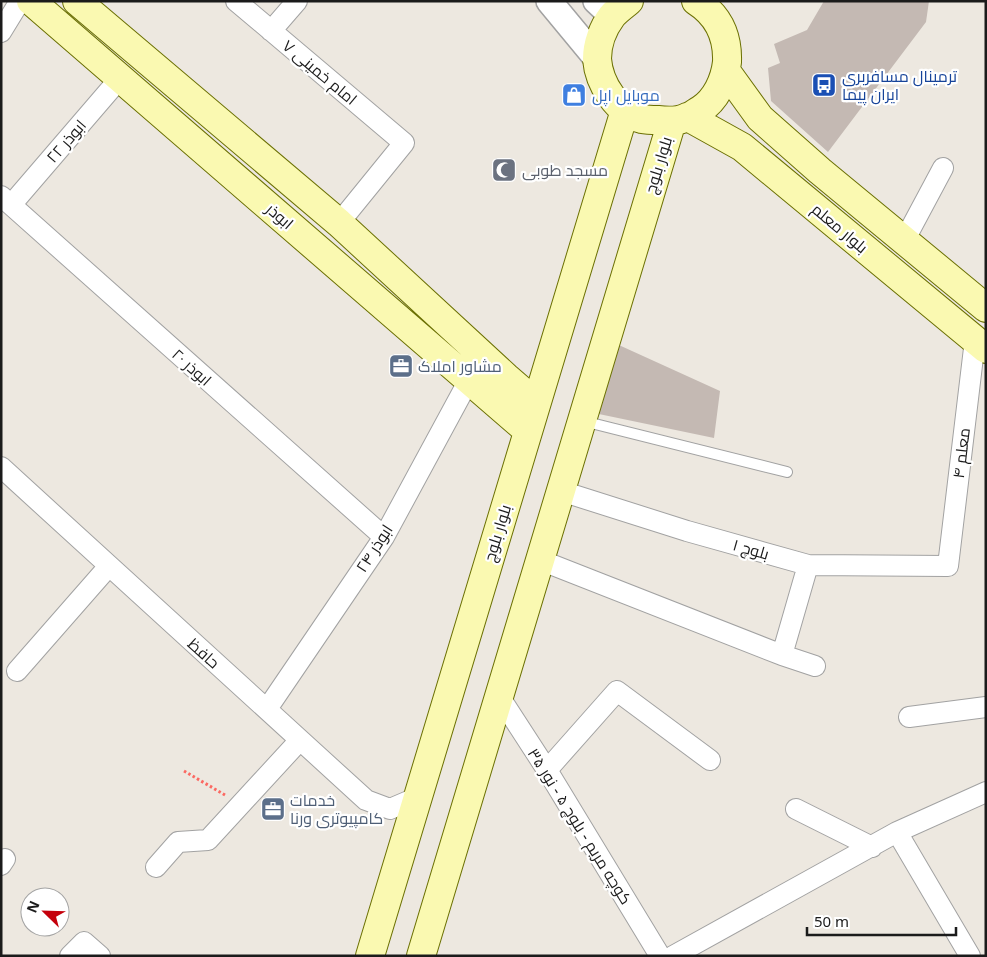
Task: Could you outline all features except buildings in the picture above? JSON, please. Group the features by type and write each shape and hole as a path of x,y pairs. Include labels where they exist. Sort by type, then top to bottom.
{"main road":[{"name":"ابوذر","path":"31,1 528,431"},
{"name":"ابوذر","path":"77,1 339,223 536,403"},
{"path":"612,6 600,39 598,59 602,81 612,99 625,110 642,119 680,119 706,106 717,93 726,71 728,48 721,14 696,1"},
{"name":"بلوار معلم","path":"726,71 760,118 986,308"},
{"name":"بلوار بلوچ","path":"370,956 625,110"},
{"name":"بلوار معلم","path":"680,119 742,147 980,344"},
{"name":"بلوار بلوچ","path":"422,956 582,420 680,119"}],"street":[{"path":"1,32 20,1"},
{"name":"امام خمینی ۷","path":"236,1 404,143 339,223"},
{"path":"271,31 297,1"},
{"path":"549,1 598,59"},
{"name":"ابوذر ۲۲","path":"6,201 121,78"},
{"path":"904,241 943,168"},
{"name":"ابوذر ۲۰","path":"6,201 384,537"},
{"name":"معلم ۴","path":"948,566 980,344"},
{"name":"ابوذر ۲۴","path":"267,710 384,537 469,380"},
{"name":"حافظ","path":"1,467 366,800 390,809 418,797"},
{"name":"بلوچ ۱","path":"561,491 686,531 808,565 948,566"},
{"path":"540,560 782,655 815,666"},
{"path":"782,655 808,565"},
{"path":"16,671 109,566"},
{"path":"547,770 617,691 710,760"},
{"name":"کوچه مریم - بلوچ ۵ - نور ۳۵","path":"499,696 547,770 660,956"},
{"path":"909,717 986,707"},
{"path":"156,867 178,842 208,840 300,740"},
{"path":"673,956 897,832 986,792"},
{"path":"796,809 872,847"},
{"path":"897,832 970,956"},
{"path":"70,956 84,942 100,956"}],"lane":[{"path":"582,420 787,472"}],"path":[{"path":"184,771 241,804"}],"place":[{"name":"ترمینال مسافربری ایران پیما","path":"824,85"},
{"name":"موبایل اپل","path":"574,95"},
{"name":"مسجد طوبی","path":"504,170"},
{"name":"مشاور املاک","path":"401,366"},
{"name":"خدمات کامپیوتری ورنا","path":"273,809"}]}
